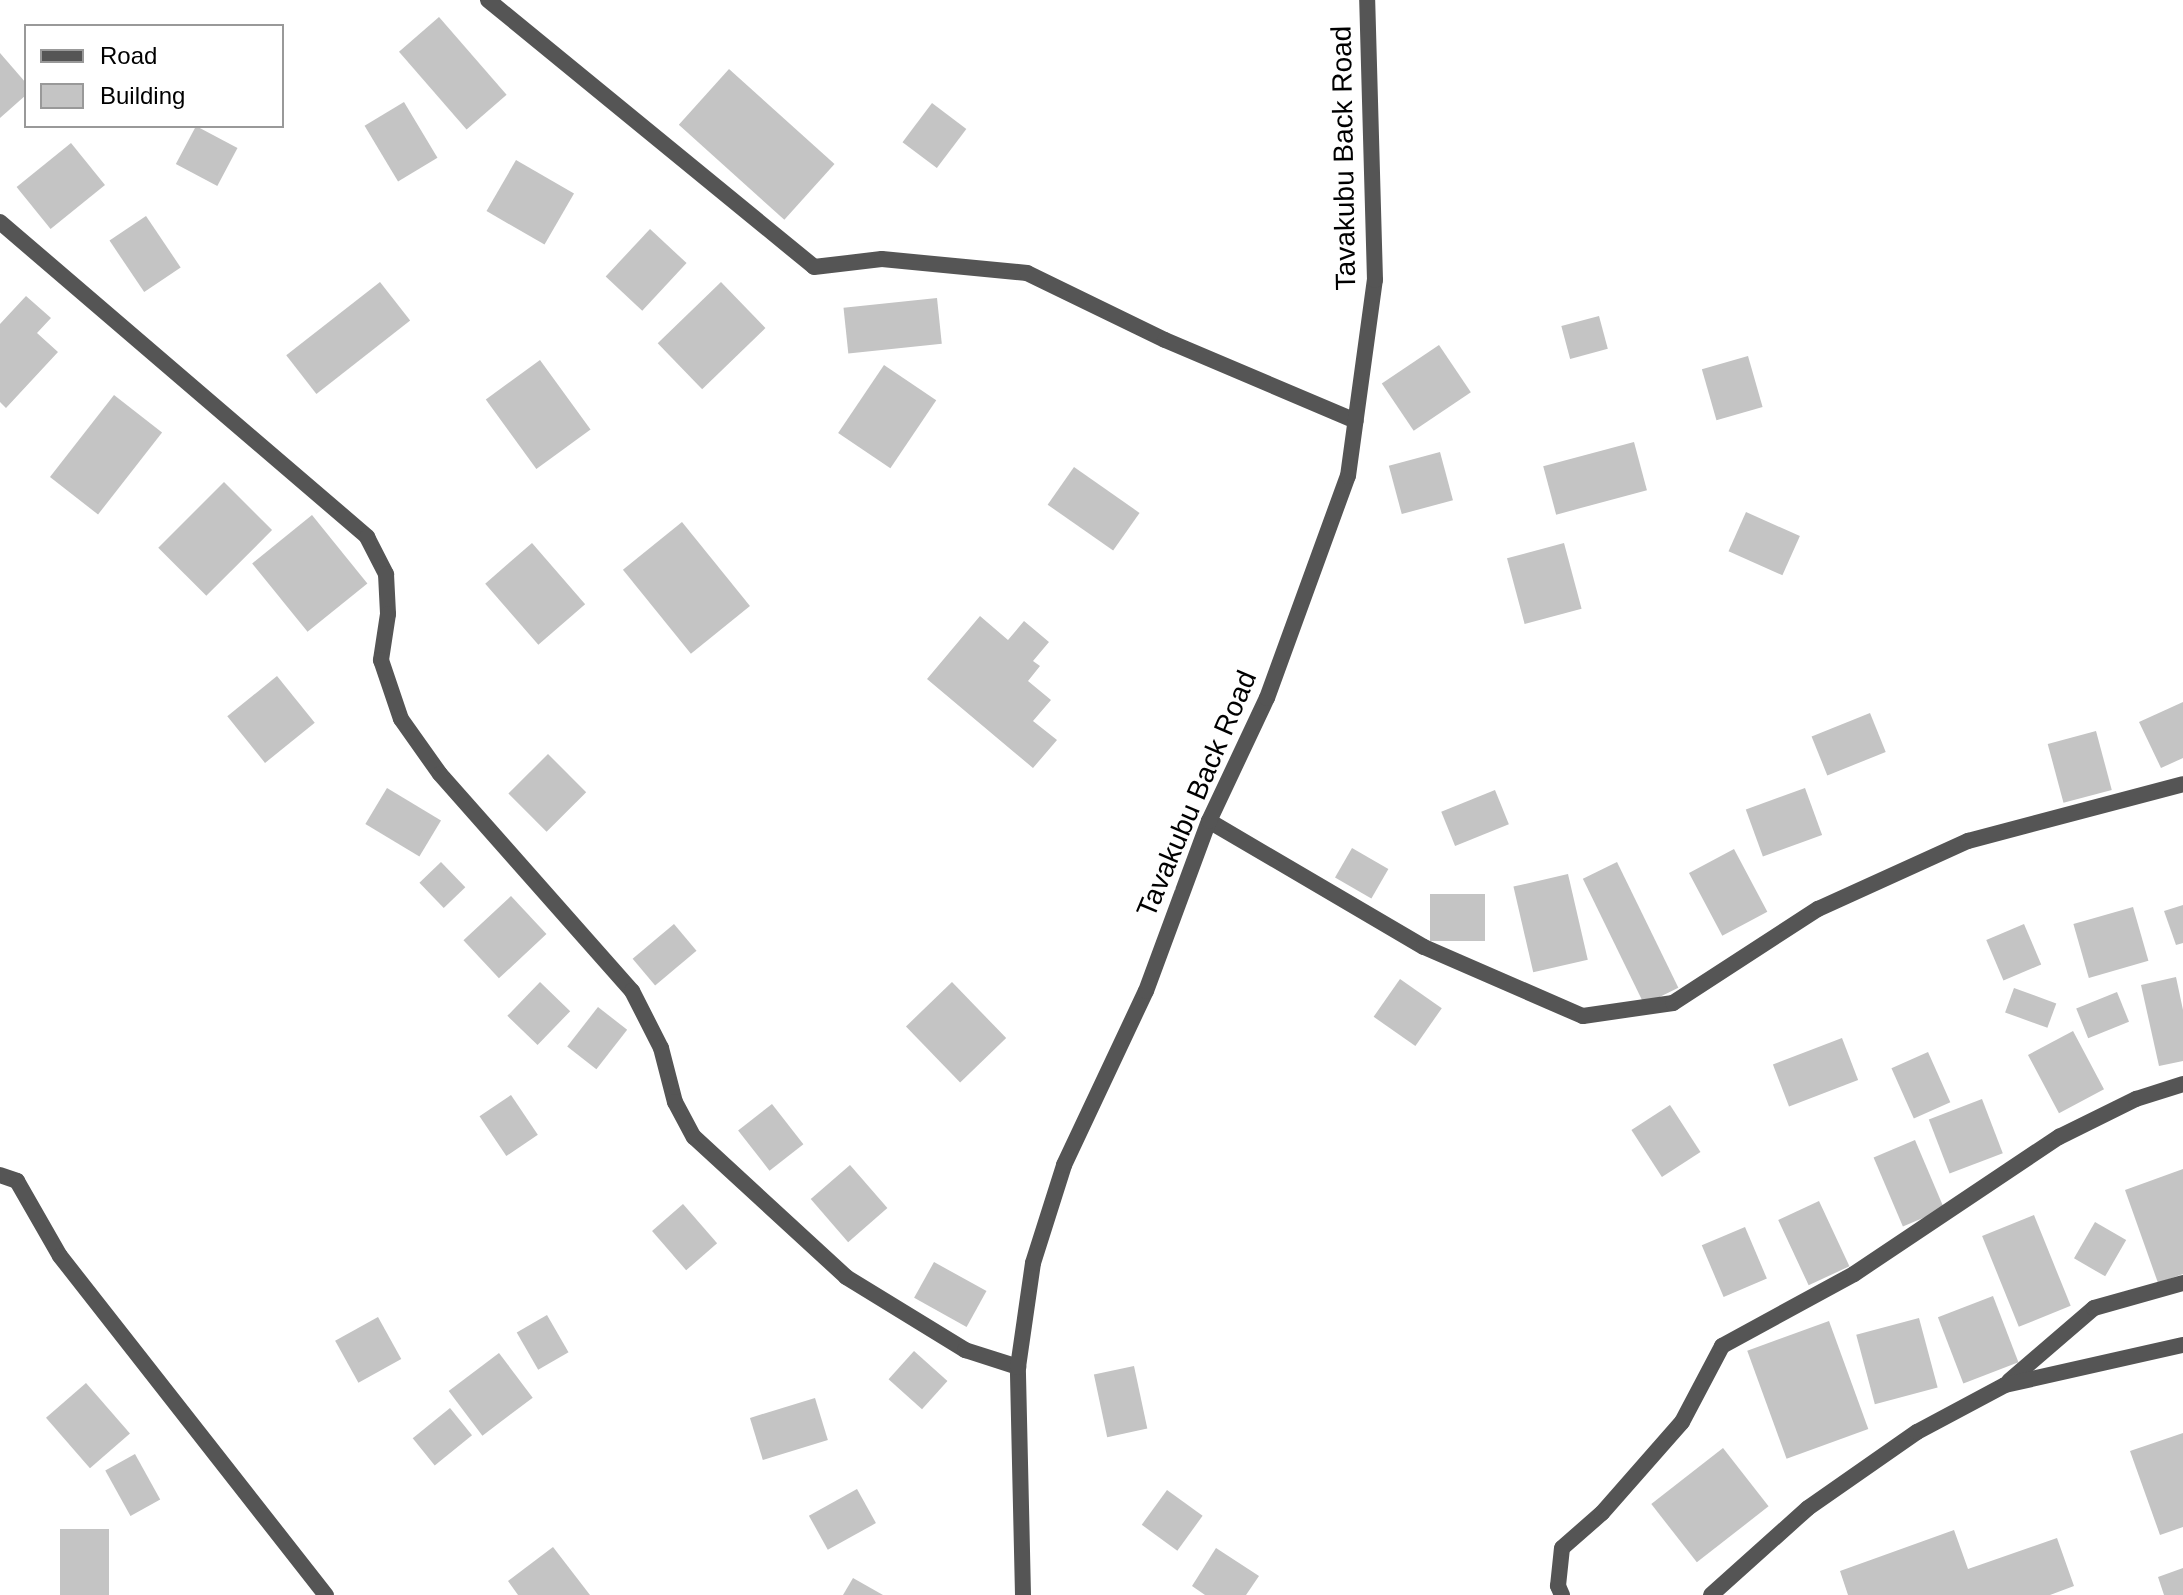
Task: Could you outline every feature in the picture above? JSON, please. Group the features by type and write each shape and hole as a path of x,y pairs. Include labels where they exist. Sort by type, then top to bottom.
{"street":[{"path":"488,0 814,267 882,259 1027,273 1165,340 1356,421"},
{"name":"Tavakubu Back Road","path":"1023,1595 1018,1367 1033,1263 1064,1165 1146,991 1209,821 1267,698 1348,476 1375,280 1367,0"},
{"path":"0,222 367,537 386,574 388,614 381,660 401,719 440,774 632,991 661,1048 684,1122 700,1144 857,1285 965,1350 1018,1367"},
{"path":"1209,821 1424,947 1583,1016 1673,1003 1818,909 1968,841 2183,784"},
{"path":"1562,1595 1558,1586 1562,1548 1602,1513 1682,1422 1722,1346 1854,1274 2059,1137 2136,1099 2183,1084"},
{"path":"0,1175 17,1181 60,1256 326,1595"},
{"path":"1711,1595 1808,1508 1917,1432 2005,1385 2094,1308 2183,1283"},
{"path":"2005,1385 2183,1345"}],"building":[{"path":"439,17 507,95 467,130 399,52"},
{"path":"0,53 24,81 24,97 0,118"},
{"path":"729,69 835,164 784,220 679,125"},
{"path":"404,102 437,158 398,181 365,126"},
{"path":"932,103 966,129 937,168 903,142"},
{"path":"195,128 237,148 217,186 176,164"},
{"path":"71,143 105,185 51,229 17,187"},
{"path":"516,160 574,193 545,245 486,211"},
{"path":"146,216 181,267 144,292 110,241"},
{"path":"650,229 687,263 642,311 606,277"},
{"path":"380,282 410,321 316,394 286,355"},
{"path":"721,282 765,328 702,389 658,343"},
{"path":"26,296 51,318 37,333 58,352 6,408 0,402 0,324"},
{"path":"937,298 942,344 848,354 844,308"},
{"path":"1599,316 1608,349 1570,359 1561,326"},
{"path":"1439,345 1471,392 1414,431 1382,384"},
{"path":"1748,356 1763,407 1716,420 1702,369"},
{"path":"540,360 591,430 536,469 486,399"},
{"path":"884,365 936,400 890,468 838,433"},
{"path":"114,395 162,433 98,515 50,477"},
{"path":"1634,442 1647,490 1556,515 1543,466"},
{"path":"1440,452 1453,500 1402,514 1389,466"},
{"path":"1074,467 1140,513 1113,551 1048,505"},
{"path":"224,482 272,530 206,596 158,548"},
{"path":"1746,512 1800,536 1782,575 1729,551"},
{"path":"312,515 367,583 308,632 252,563"},
{"path":"682,522 750,606 691,654 623,570"},
{"path":"532,543 585,604 538,645 485,584"},
{"path":"1564,543 1582,609 1525,624 1507,558"},
{"path":"980,616 1008,640 1024,621 1049,642 1033,661 1040,666 1028,681 1051,700 1033,721 1057,740 1033,768 927,679"},
{"path":"277,676 315,723 265,763 227,716"},
{"path":"2183,702 2183,758 2161,768 2139,722"},
{"path":"1870,713 1886,752 1827,776 1812,737"},
{"path":"2096,731 2112,790 2063,803 2048,744"},
{"path":"548,754 586,792 547,832 508,794"},
{"path":"387,788 441,820 419,856 365,824"},
{"path":"1805,788 1822,835 1763,857 1746,810"},
{"path":"1495,790 1509,824 1455,846 1441,812"},
{"path":"1352,848 1388,869 1371,898 1335,877"},
{"path":"1734,849 1767,912 1722,936 1689,873"},
{"path":"441,862 465,887 444,908 419,883"},
{"path":"1617,862 1678,988 1644,1004 1583,879"},
{"path":"1568,874 1588,960 1533,972 1513,887"},
{"path":"1430,894 1485,894 1485,941 1430,941"},
{"path":"511,896 546,934 499,978 463,940"},
{"path":"2183,905 2183,943 2176,945 2164,911"},
{"path":"2133,907 2148,961 2089,978 2073,924"},
{"path":"674,924 696,951 655,986 633,959"},
{"path":"2024,924 2041,965 2003,981 1986,940"},
{"path":"2176,977 2183,1010 2183,1061 2159,1066 2141,985"},
{"path":"1400,979 1442,1008 1415,1046 1374,1017"},
{"path":"540,982 570,1011 538,1045 507,1016"},
{"path":"952,982 1006,1038 960,1083 906,1026"},
{"path":"2014,988 2056,1003 2047,1028 2005,1012"},
{"path":"2117,992 2129,1022 2088,1038 2076,1008"},
{"path":"598,1007 627,1030 596,1069 567,1046"},
{"path":"2073,1031 2104,1089 2059,1113 2028,1055"},
{"path":"1842,1038 1858,1080 1789,1107 1773,1065"},
{"path":"1928,1052 1950,1102 1914,1119 1891,1068"},
{"path":"511,1095 538,1135 506,1156 479,1116"},
{"path":"1982,1099 2003,1153 1950,1174 1929,1119"},
{"path":"772,1104 803,1144 770,1171 738,1130"},
{"path":"1670,1105 1700,1152 1662,1177 1631,1130"},
{"path":"1915,1140 1944,1209 1903,1227 1874,1158"},
{"path":"850,1165 887,1208 848,1242 811,1199"},
{"path":"2183,1169 2183,1274 2158,1283 2125,1190"},
{"path":"1819,1201 1849,1266 1809,1285 1778,1220"},
{"path":"683,1204 717,1243 686,1270 652,1231"},
{"path":"2034,1215 2071,1306 2019,1327 1982,1236"},
{"path":"2095,1222 2126,1240 2105,1276 2074,1258"},
{"path":"1745,1227 1767,1279 1724,1297 1702,1245"},
{"path":"934,1262 986,1291 967,1327 914,1298"},
{"path":"1993,1296 2018,1362 1963,1383 1938,1317"},
{"path":"547,1315 568,1352 538,1370 517,1332"},
{"path":"378,1317 401,1359 358,1383 335,1341"},
{"path":"1919,1318 1938,1388 1875,1404 1856,1335"},
{"path":"1829,1321 1868,1429 1787,1459 1747,1351"},
{"path":"914,1351 947,1381 922,1409 889,1379"},
{"path":"499,1353 533,1398 482,1436 449,1391"},
{"path":"1134,1366 1147,1429 1107,1437 1094,1375"},
{"path":"86,1383 130,1434 90,1468 46,1418"},
{"path":"815,1398 828,1440 763,1460 750,1418"},
{"path":"450,1408 472,1435 435,1465 413,1438"},
{"path":"2183,1433 2183,1527 2160,1535 2130,1451"},
{"path":"1723,1448 1769,1506 1697,1562 1651,1504"},
{"path":"135,1454 160,1499 130,1516 105,1470"},
{"path":"857,1489 876,1523 828,1550 809,1516"},
{"path":"1167,1490 1203,1516 1177,1551 1142,1525"},
{"path":"60,1529 109,1529 109,1595 60,1595"},
{"path":"1954,1530 1968,1569 2057,1538 2074,1586 2050,1595 1848,1595 1840,1571"},
{"path":"553,1547 590,1595 518,1595 508,1581"},
{"path":"1216,1548 1259,1576 1246,1595 1205,1595 1192,1586"},
{"path":"2183,1568 2183,1595 2164,1595 2158,1577"},
{"path":"853,1578 883,1595 843,1595"}]}
